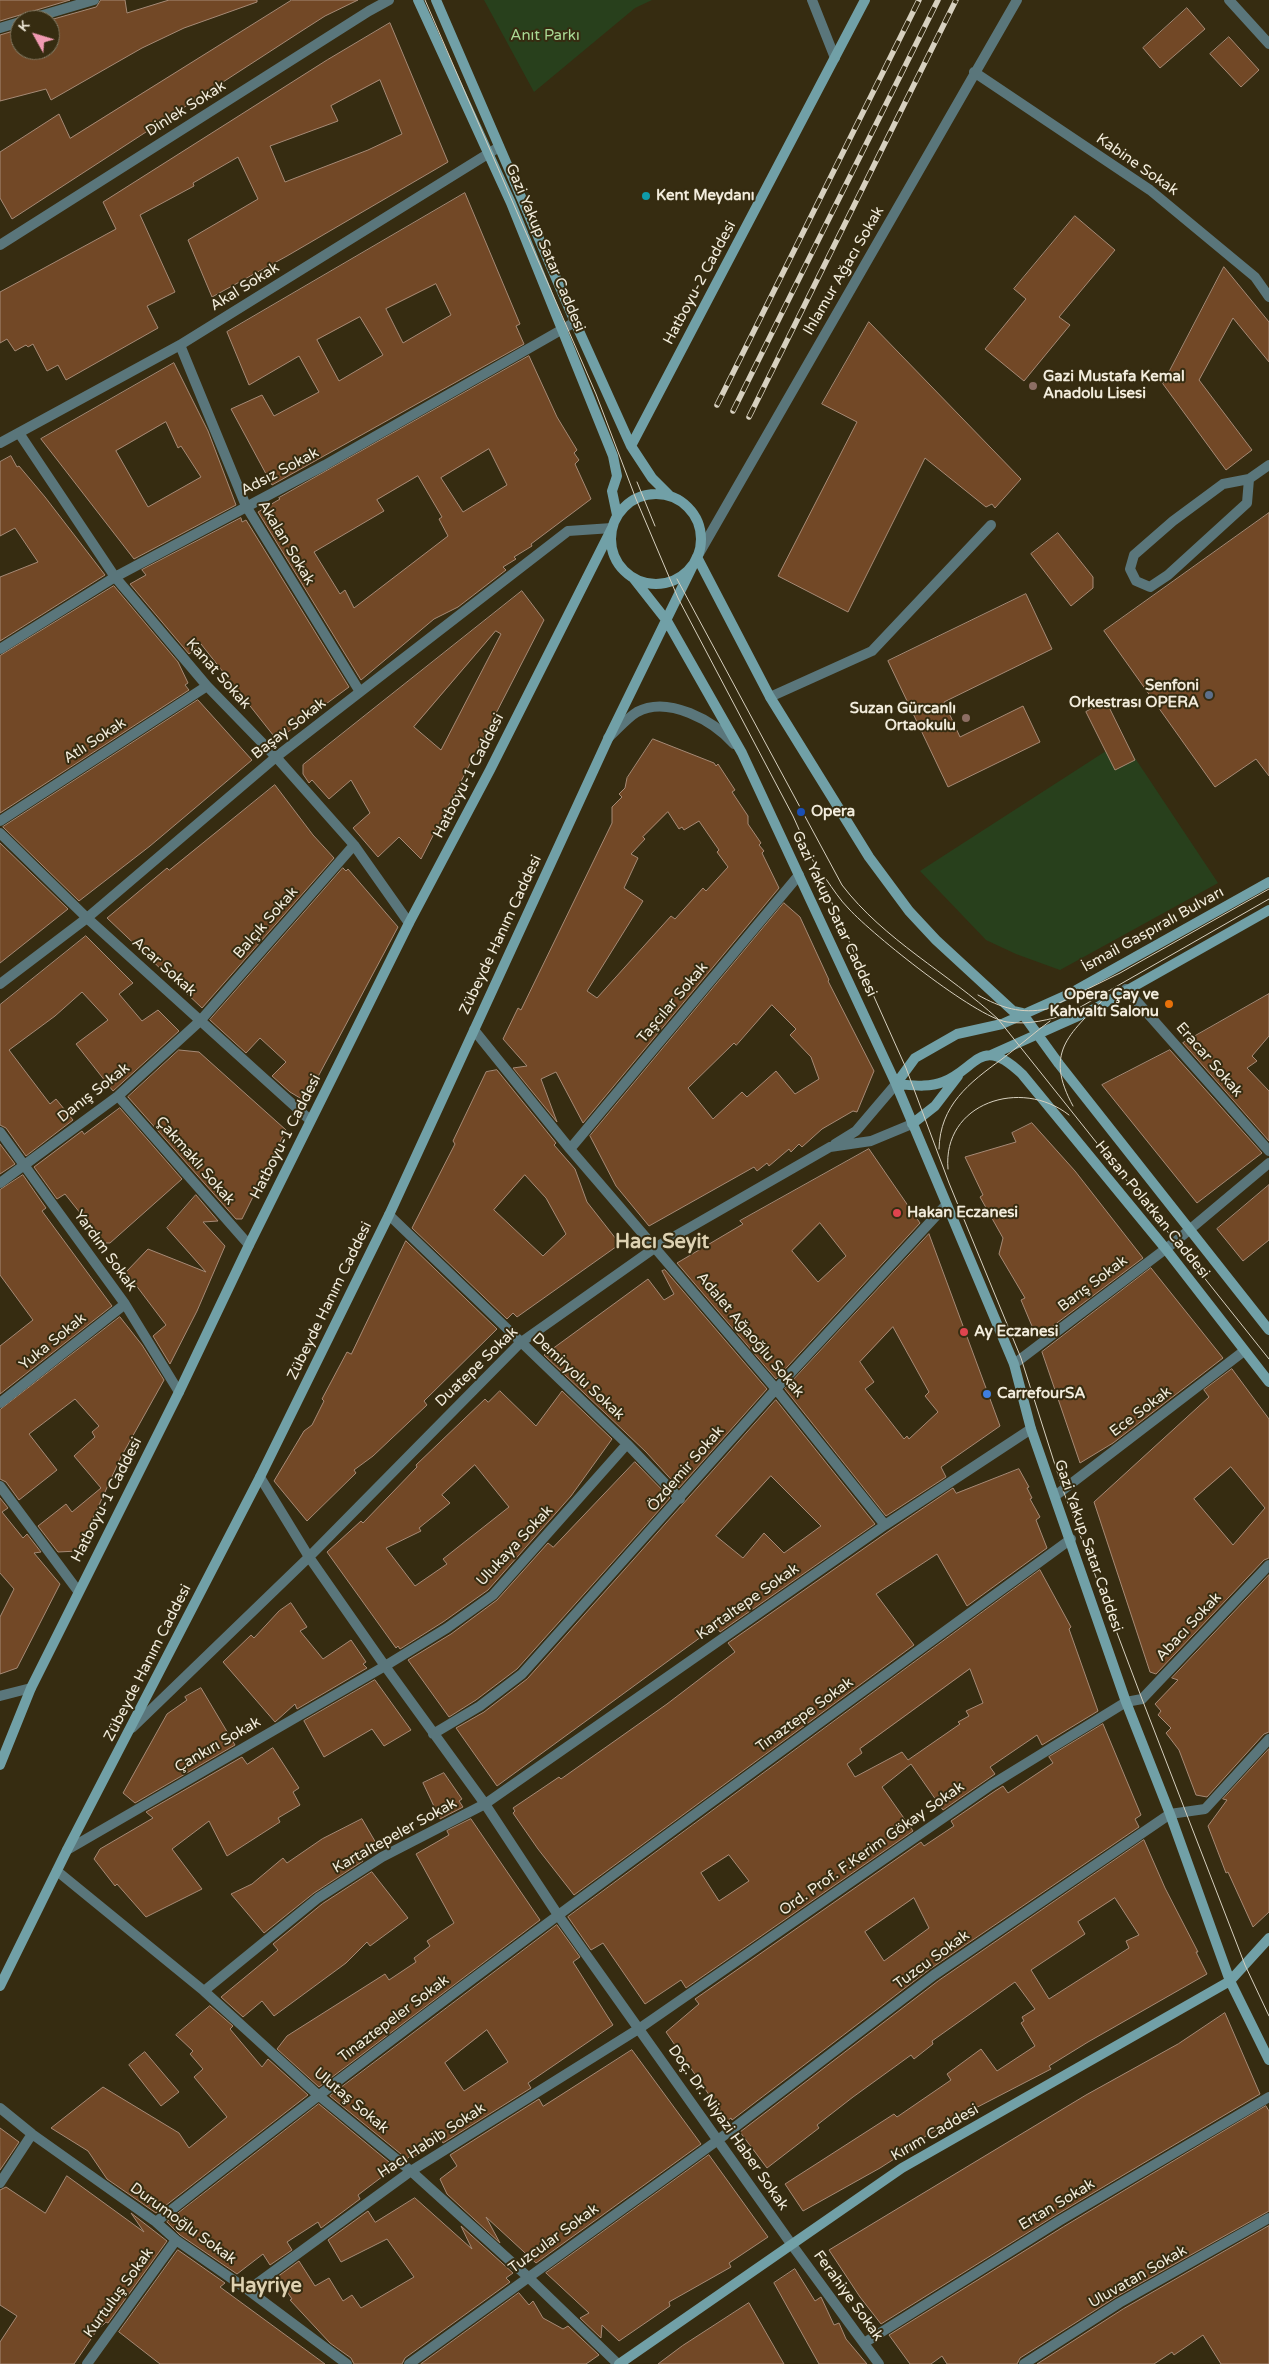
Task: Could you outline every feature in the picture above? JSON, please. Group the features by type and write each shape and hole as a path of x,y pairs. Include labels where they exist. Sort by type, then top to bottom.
{"main road":[{"name":"Gazi Yakup Satar Caddesi","path":"418,0 488,154 563,329 613,456 617,476 612,492 618,515"},
{"name":"Gazi Yakup Satar Caddesi","path":"436,0 575,322 631,446 652,478 670,496"},
{"name":"Hatboyu-2 Caddesi","path":"631,446 865,0"},
{"path":"655,494 670,496 683,503 693,514 699,528 701,543 697,557 689,570 677,578 663,584 648,584 634,579 622,570 614,558 611,543 612,528 618,515 628,504 640,496 655,494"},
{"name":"Hatboyu-1 Caddesi","path":"0,1765 32,1688 78,1591 179,1392 248,1245 409,923 490,770 612,528"},
{"path":"697,557 770,697 869,857 909,911 936,940 1013,1011 1022,1013 1059,1064 1269,1330"},
{"name":"Zübeyde Hanım Caddesi","path":"0,1986 56,1871 260,1477 389,1215 608,739 697,557"},
{"name":"Gazi Yakup Satar Caddesi","path":"634,579 667,621 742,753 896,1084 1014,1364 1031,1429 1071,1539 1126,1702 1170,1814 1230,1981 1269,2060"},
{"name":"İsmail Gaspıralı Bulvarı","path":"896,1084 915,1058 957,1034 1002,1024 1022,1013 1069,994 1269,882"},
{"path":"912,1124 934,1106 969,1063 1094,1009 1126,989 1269,910"},
{"name":"Hasan Polatkan Caddesi","path":"988,1056 998,1056 1008,1061 1028,1081 1165,1248 1269,1382"},
{"path":"896,1084 934,1085 961,1072"},
{"name":"Kırım Caddesi","path":"618,2364 902,2168 1230,1981 1269,1938"}],"street":[{"path":"60,10 94,0"},
{"name":"Dinlek Sokak","path":"0,245 389,0"},
{"path":"812,0 836,58"},
{"name":"Ihlamur Ağacı Sokak","path":"697,557 1016,0"},
{"path":"1229,0 1269,44"},
{"name":"Kabine Sokak","path":"974,72 1150,190 1255,277 1269,297"},
{"name":"Akal Sokak","path":"0,443 180,345 499,147"},
{"name":"Adsız Sokak","path":"0,649 115,577 325,465 575,322"},
{"name":"Akalan Sokak","path":"180,345 246,506 360,692"},
{"name":"Kanat Sokak","path":"19,433 115,577 207,686 276,757 354,845 409,923"},
{"path":"1249,480 1247,504 1168,575 1150,587 1136,582 1130,569 1134,555 1173,521 1223,484 1249,480 1269,465"},
{"path":"770,697 872,651 991,525"},
{"name":"Başay Sokak","path":"0,984 87,918 276,757 568,532 612,528"},
{"name":"Atlı Sokak","path":"0,820 207,686"},
{"path":"608,739 637,712 656,707 679,710 704,719 724,732 742,753"},
{"name":"Acar Sokak","path":"0,833 87,918 310,1120"},
{"name":"Balçık Sokak","path":"200,1021 354,845"},
{"name":"Taşcılar Sokak","path":"570,1149 799,875"},
{"name":"Eracar Sokak","path":"1126,989 1269,1151"},
{"name":"Danış Sokak","path":"0,1183 118,1096 200,1021"},
{"name":"Adalet Ağaoğlu Sokak","path":"474,1030 570,1149 776,1389 885,1525"},
{"path":"830,1147 856,1131 896,1084"},
{"name":"Çakmaklı Sokak","path":"118,1096 248,1245"},
{"name":"Duatepe Sokak","path":"131,1728 310,1557 520,1343 656,1247 830,1147 872,1141 912,1124"},
{"name":"Yardım Sokak","path":"0,1132 125,1304 179,1392"},
{"name":"Barış Sokak","path":"1014,1364 1165,1248 1269,1163"},
{"name":"Özdemir Sokak","path":"433,1734 480,1706 522,1674 680,1499 776,1389 946,1205"},
{"name":"Demiryolu Sokak","path":"389,1215 627,1444 680,1499"},
{"name":"Yuka Sokak","path":"0,1403 125,1304"},
{"name":"Ece Sokak","path":"1056,1496 1244,1351"},
{"name":"Kartaltepe Sokak","path":"485,1804 885,1525 1031,1429"},
{"name":"Ulukaya Sokak","path":"385,1666 447,1628 493,1595 627,1444"},
{"name":"Doç. Dr. Niyazi Haber Sokak","path":"260,1477 310,1557 385,1666 485,1804 558,1915 640,2028 792,2245"},
{"path":"0,1486 78,1591"},
{"name":"Tınaztepe Sokak","path":"558,1915 1071,1539"},
{"name":"Abacı Sokak","path":"1126,1702 1142,1699 1269,1565"},
{"name":"Çankırı Sokak","path":"67,1850 385,1666"},
{"path":"0,1696 32,1688"},
{"name":"Ord. Prof. F.Kerim Gökay Sokak","path":"640,2028 991,1785 1126,1702"},
{"path":"1170,1814 1205,1809 1269,1738"},
{"name":"Kartaltepeler Sokak","path":"204,1990 318,1898 382,1857 485,1804"},
{"name":"Tuzcu Sokak","path":"718,2140 934,1975 1170,1814"},
{"name":"Ulutaş Sokak","path":"56,1871 204,1990 318,2095 411,2171 528,2277 618,2364"},
{"name":"Tınaztepeler Sokak","path":"156,2222 318,2095 558,1915"},
{"name":"Hacı Habib Sokak","path":"248,2290 411,2171 640,2028"},
{"name":"Ertan Sokak","path":"864,2343 1059,2221 1269,2097"},
{"name":"Durumoğlu Sokak","path":"0,2108 32,2134 156,2222 176,2240 248,2290 347,2364"},
{"path":"0,2183 32,2134"},
{"name":"Tuzcular Sokak","path":"409,2364 718,2140"},
{"name":"Uluvatan Sokak","path":"1024,2364 1119,2303 1269,2218"},
{"name":"Kurtuluş Sokak","path":"87,2364 176,2240"},
{"name":"Ferahiye Sokak","path":"792,2245 879,2364"}],"green space":[{"name":"Anıt Parkı","path":"484,0 652,0 635,8 534,92"},
{"path":"1123,740 1218,883 1060,970 1016,954 986,940 920,871"}],"building":[{"path":"0,0 70,0 37,10 10,10 10,18 0,21"},
{"path":"101,0 125,0 127,13 169,0 257,0 257,2 184,28 142,48 51,100 46,89 0,101 0,35 10,32 10,60 60,60 60,17 96,7"},
{"path":"292,0 358,0 325,16 12,219 0,198 0,152 59,114 70,138"},
{"path":"1187,8 1205,29 1160,68 1143,48"},
{"path":"390,23 448,162 287,256 212,297 188,240 258,199 238,157 193,183 194,186 140,215 175,292 147,306 158,328 66,380 58,365 47,371 33,344 28,347 26,345 15,351 7,339 0,343 0,292 116,229 103,202 327,60","holes":["380,80 402,134 368,150 285,182 270,146 338,121 331,106"]},
{"path":"1229,37 1259,70 1241,87 1210,54"},
{"path":"465,193 520,324 516,326 524,344 272,485 231,409 262,395 274,416 319,392 299,356 249,385 227,332","holes":["436,284 451,315 403,343 386,309","360,317 383,355 339,381 317,340"]},
{"path":"1075,216 1115,250 1059,317 1070,325 1024,381 985,349 1026,299 1014,289"},
{"path":"1224,267 1269,322 1269,362 1233,318 1199,380 1252,450 1226,470 1163,384"},
{"path":"869,322 1021,479 995,508 992,504 986,507 925,458 848,612 778,576 857,422 822,404"},
{"path":"529,356 557,417 577,450 574,453 579,460 575,464 591,499 531,544 532,546 514,557 516,559 503,567 506,570 458,607 434,619 361,680 258,512 279,498","holes":["489,449 507,485 463,512 441,478","418,476 442,517 439,519 448,536 354,608 345,590 340,594 314,552 384,511 377,500"]},
{"path":"174,363 208,431 236,505 134,559 41,439","holes":["166,422 178,448 181,446 201,477 148,507 116,451"]},
{"path":"11,456 17,467 19,466 45,497 105,575 0,641 0,577 38,562 15,528 0,536 0,462"},
{"name":"Senfoni Orkestrası OPERA","path":"1269,513 1269,776 1256,759 1215,787 1104,631"},
{"path":"241,518 242,522 246,520 349,687 277,740 201,644 189,654 130,584 146,575 142,570"},
{"path":"1058,533 1093,577 1093,588 1071,606 1031,554"},
{"path":"114,586 178,662 188,683 185,685 189,690 0,813 0,656"},
{"path":"522,591 544,620 421,859 399,837 378,857 353,828 370,813 351,780 329,799 312,780 309,783 303,774 303,765","holes":["496,631 501,634 441,750 414,727"]},
{"path":"1026,594 1052,649 944,702 960,737 1023,706 1040,742 948,787 888,661"},
{"path":"198,700 252,760 150,846 79,901 3,827"},
{"path":"1106,701 1135,760 1115,770 1086,712"},
{"path":"653,739 714,763 716,766 718,764 735,790 732,792 748,816 748,824 761,843 759,845 764,851 762,853 779,888 583,1123 556,1072 541,1079 557,1122 513,1068 527,1066 503,1039 518,1008 521,1010 612,823 612,807 622,797 619,794 625,788 627,778","holes":["668,812 679,829 682,827 684,830 699,821 728,867 706,891 703,888 675,919 671,916 597,998 587,991 643,901 624,888 638,858 631,854 645,839 643,837"]},
{"path":"275,785 313,835 334,858 202,1008 107,918 167,868 169,870"},
{"path":"0,843 68,909 0,963"},
{"path":"343,868 346,871 348,869 398,927 305,1101 290,1092 272,1076 286,1062 260,1038 246,1053 210,1020"},
{"path":"784,903 800,917 828,981 874,1071 857,1112 853,1111 822,1129 802,1147 799,1144 791,1152 789,1149 769,1166 767,1163 757,1171 754,1167 649,1226 616,1186 590,1136","holes":["772,1005 796,1029 790,1035 811,1057 819,1079 795,1094 776,1071 747,1097 742,1092 713,1119 688,1088 734,1043 736,1045"]},
{"path":"86,936 133,983 119,994 142,1021 158,1010 179,1031 113,1091 76,1044 108,1020 82,992 55,1016 9,1050 50,1104 56,1099 73,1120 26,1156 6,1128 0,1125 0,1005"},
{"path":"1269,994 1269,1036 1252,1056 1257,1061 1247,1068 1269,1091 1269,1141 1183,1043"},
{"path":"179,1050 199,1052 286,1130 242,1219 236,1219 128,1097"},
{"path":"1170,1050 1262,1153 1197,1203 1102,1085"},
{"path":"497,1070 556,1143 554,1145 575,1169 587,1202 620,1244 517,1317 513,1313 507,1319 412,1228 455,1144 453,1141 486,1072","holes":["525,1175 546,1198 566,1234 543,1256 494,1210"]},
{"path":"120,1108 182,1179 110,1243 104,1243 65,1194 57,1199 34,1167 82,1131 84,1134"},
{"path":"1032,1123 1075,1171 1143,1258 1037,1338 1021,1300 1025,1298 999,1254 1003,1238 980,1197 983,1195 965,1157 1016,1142 1012,1133"},
{"path":"0,1144 15,1164 0,1174"},
{"path":"869,1149 920,1223 776,1379 677,1263 743,1224 740,1221","holes":["820,1223 846,1256 818,1282 792,1251"]},
{"path":"23,1175 46,1208 42,1211 112,1306 0,1394 0,1346 33,1320 0,1275 0,1190"},
{"path":"1269,1185 1269,1240 1243,1261 1217,1229"},
{"path":"196,1195 218,1221 203,1222 225,1246 197,1311 170,1364 153,1336 166,1325 126,1272 148,1249 206,1272 167,1228"},
{"path":"929,1234 1000,1426 941,1467 946,1477 886,1516 785,1389","holes":["893,1327 929,1392 925,1396 938,1412 909,1439 907,1436 904,1439 865,1389 874,1382 860,1362"]},
{"path":"406,1241 497,1329 424,1401 427,1405 373,1456 354,1470 356,1473 307,1521 274,1481 304,1431 312,1425 324,1401 322,1399 347,1352 351,1354"},
{"path":"1151,1268 1223,1358 1113,1443 1080,1463 1042,1352"},
{"path":"665,1270 767,1389 679,1488 646,1452 544,1355 648,1279 664,1300 674,1294 662,1271"},
{"path":"120,1317 142,1345 164,1380 121,1457 78,1551 58,1552 38,1526 66,1504 72,1512 101,1488 74,1456 95,1437 92,1432 99,1426 75,1399 29,1434 57,1470 19,1500 6,1482 0,1479 0,1410"},
{"path":"1232,1369 1269,1419 1269,1558 1264,1560 1156,1674 1150,1672 1094,1502 1209,1397 1204,1390","holes":["1231,1467 1265,1508 1233,1545 1194,1499"]},
{"path":"500,1391 536,1426 562,1391 612,1439 571,1496 488,1590 443,1622 400,1649 398,1646 396,1648 327,1552 361,1521 363,1523 417,1467 416,1465 485,1399 488,1402","holes":["475,1465 509,1507 443,1559 447,1564 415,1586 386,1548 421,1531 419,1528 450,1503 442,1495"]},
{"path":"776,1400 875,1524 720,1632 716,1626 497,1786 456,1728 484,1712 527,1679","holes":["771,1476 821,1526 784,1553 764,1533 743,1558 716,1536"]},
{"path":"635,1462 670,1498 517,1669 476,1700 449,1717 408,1660 451,1634 497,1600 548,1543 553,1547"},
{"path":"1019,1469 1029,1487 1027,1488 1032,1498 1030,1499 1040,1517 1036,1520 1047,1548 967,1606 937,1554 876,1594 914,1645 574,1895 538,1849 513,1813 515,1811 513,1808 559,1777 561,1779 667,1704 735,1652 728,1643 953,1488 956,1493"},
{"path":"0,1498 8,1508 2,1512 23,1538 27,1534 41,1552 34,1553 60,1584 17,1668 0,1674 0,1617 14,1589 0,1573"},
{"path":"1040,1570 1071,1627 1069,1629 1098,1711 1042,1745 1037,1735 990,1767 995,1774 943,1810 911,1764 882,1787 913,1831 686,1988 681,1980 645,2004 603,1943 591,1950 568,1917","holes":["970,1669 983,1703 966,1711 969,1716 958,1722 960,1724 908,1760 902,1752 855,1777 847,1764 862,1753 860,1749","729,1855 749,1881 719,1901 701,1873"]},
{"path":"1269,1575 1269,1732 1264,1734 1207,1797 1196,1795 1179,1750 1166,1733 1171,1728 1158,1715 1161,1711 1155,1704 1178,1680 1172,1678"},
{"path":"291,1603 307,1627 300,1631 323,1659 351,1640 366,1662 363,1664 367,1668 297,1709 295,1704 275,1722 223,1662 251,1635 254,1638 279,1611"},
{"path":"375,1680 411,1730 384,1746 372,1729 324,1757 304,1721"},
{"path":"201,1688 235,1745 135,1803 123,1793 167,1714 187,1700 185,1697"},
{"path":"1103,1724 1141,1815 1135,1819 1139,1827 930,1969 732,2120 731,2118 727,2121 666,2032 699,2004 695,1999 921,1842 924,1846 954,1826 951,1821 995,1791 1003,1786 1008,1793 1053,1763 1049,1757","holes":["914,1898 929,1928 884,1961 865,1932"]},
{"path":"273,1748 299,1788 293,1792 300,1805 278,1818 280,1822 227,1856 209,1821 172,1849 202,1889 146,1917 117,1884 115,1886 94,1859 100,1849 153,1818 146,1812 242,1757 247,1764"},
{"path":"1269,1749 1269,1912 1253,1927 1228,1872 1226,1873 1208,1826 1227,1800 1223,1799"},
{"path":"444,1773 462,1799 459,1801 463,1807 440,1819 423,1783"},
{"path":"362,1819 376,1843 358,1854 363,1861 314,1893 264,1933 231,1894 252,1884 283,1858 287,1863 322,1839"},
{"path":"471,1819 540,1920 319,2087 277,2049 287,2036 385,1974 389,1980 416,1962 414,1958 430,1946 427,1941 454,1923 416,1854 449,1835 447,1831"},
{"path":"1144,1840 1207,1974 1088,2042 1049,2066 1051,2069 964,2114 914,2143 916,2145 880,2168 803,2211 785,2184 894,2114 897,2117 951,2080 947,2074 981,2049 997,2071 1035,2046 1021,2023 1024,2021 1022,2017 1035,2009 1015,1982 932,2041 933,2044 914,2059 911,2055 853,2097 817,2125 819,2128 767,2168 740,2132 938,1981","holes":["1115,1898 1139,1935 1126,1941 1129,1948 1049,1999 1031,1970 1085,1934 1078,1922"]},
{"path":"372,1872 408,1918 370,1946 367,1942 346,1963 274,2016 262,2001 243,2017 221,1997 278,1950 273,1944 322,1904"},
{"path":"557,1925 580,1957 573,1962 613,2025 528,2083 531,2088 443,2143 441,2140 412,2158 410,2156 407,2159 330,2096","holes":["487,2030 508,2062 464,2091 445,2063"]},
{"path":"210,2006 233,2026 230,2029 262,2067 268,2059 308,2095 156,2213 107,2179 88,2151 51,2128 103,2087 179,2133 189,2148 227,2117 194,2077 203,2069 190,2054 193,2051 176,2035"},
{"path":"1225,2013 1260,2094 1056,2215 881,2324 860,2297 829,2250 1086,2095 1178,2044"},
{"path":"632,2050 701,2144 536,2263 486,2217 500,2243 447,2194 440,2179 457,2166 450,2155 539,2099 543,2106"},
{"path":"145,2052 179,2092 161,2106 129,2065"},
{"path":"319,2104 395,2167 358,2195 360,2199 321,2228 318,2222 287,2242 292,2250 270,2265 263,2254 237,2274 180,2235 167,2222"},
{"path":"1266,2106 1269,2111 1269,2211 1116,2297 1020,2358 1017,2364 947,2364 942,2356 931,2364 910,2364 889,2335 1063,2227"},
{"path":"0,2128 19,2142 0,2170"},
{"path":"709,2155 768,2237 729,2263 731,2267 669,2302 670,2306 619,2341 602,2325 601,2338 580,2318 589,2313 546,2273"},
{"path":"67,2176 144,2232 131,2213 167,2241 108,2323 106,2322 95,2333 74,2364 0,2364 0,2342 17,2316 0,2305 0,2190 6,2187 45,2213"},
{"path":"415,2198 472,2249 461,2226 513,2273 506,2278 510,2282 405,2358 402,2364 354,2364 351,2358 330,2343 290,2300 292,2299 277,2277 299,2261 315,2286 329,2278 343,2301 352,2295 361,2308 414,2277 387,2239 341,2262 328,2240 368,2211 375,2222"},
{"path":"1269,2226 1269,2364 1221,2364 1203,2335 1174,2355 1172,2352 1154,2364 1037,2364 1123,2309"},
{"path":"178,2250 225,2283 220,2287 325,2364 160,2364 119,2332"},
{"path":"795,2269 815,2301 821,2297 834,2325 839,2323 846,2339 867,2364 819,2364 774,2283"},
{"path":"519,2293 529,2305 533,2301 543,2318 563,2329 568,2326 599,2355 586,2364 421,2364"},
{"path":"749,2303 784,2364 658,2364 682,2346"}],"tram line":[{"path":"425,0 596,394 636,499 678,598 793,816 906,1068 949,1183 1021,1358 1063,1490 1142,1699 1245,1965 1269,2016"},
{"path":"637,482 655,526"},
{"path":"677,579 842,885 877,923 979,1002 998,1019 1269,1359"},
{"path":"826,879 843,902 861,921 901,955 972,1006 992,1017 1015,1023 1039,1021 1070,1013 1269,899"},
{"path":"978,995 1011,1009 1028,1011 1047,1009 1120,973 1269,889"},
{"path":"1073,1106 1065,1088 1061,1072 1061,1058 1064,1046 1080,1023 1105,998"},
{"path":"939,1149 945,1120 959,1096 978,1077 1050,1021"},
{"path":"948,1169 950,1146 958,1127 971,1113 988,1103 1008,1098 1029,1098 1050,1104 1069,1115"}],"railway":[{"path":"717,405 919,0"},
{"path":"733,411 938,0"},
{"path":"749,417 956,0"}],"place":[{"name":"Kent Meydanı","path":"646,196"},
{"name":"Gazi Mustafa Kemal Anadolu Lisesi","path":"1033,386"},
{"name":"Senfoni Orkestrası OPERA","path":"1209,695"},
{"name":"Suzan Gürcanlı Ortaokulu","path":"966,718"},
{"name":"Opera","path":"801,812"},
{"name":"Opera Çay ve Kahvaltı Salonu","path":"1169,1004"},
{"name":"Hakan Eczanesi","path":"897,1213"},
{"name":"Ay Eczanesi","path":"964,1332"},
{"name":"CarrefourSA","path":"987,1394"}],"district":[{"name":"Hacı Seyit","path":"662,1243"},
{"name":"Hayriye","path":"266,2287"}]}
